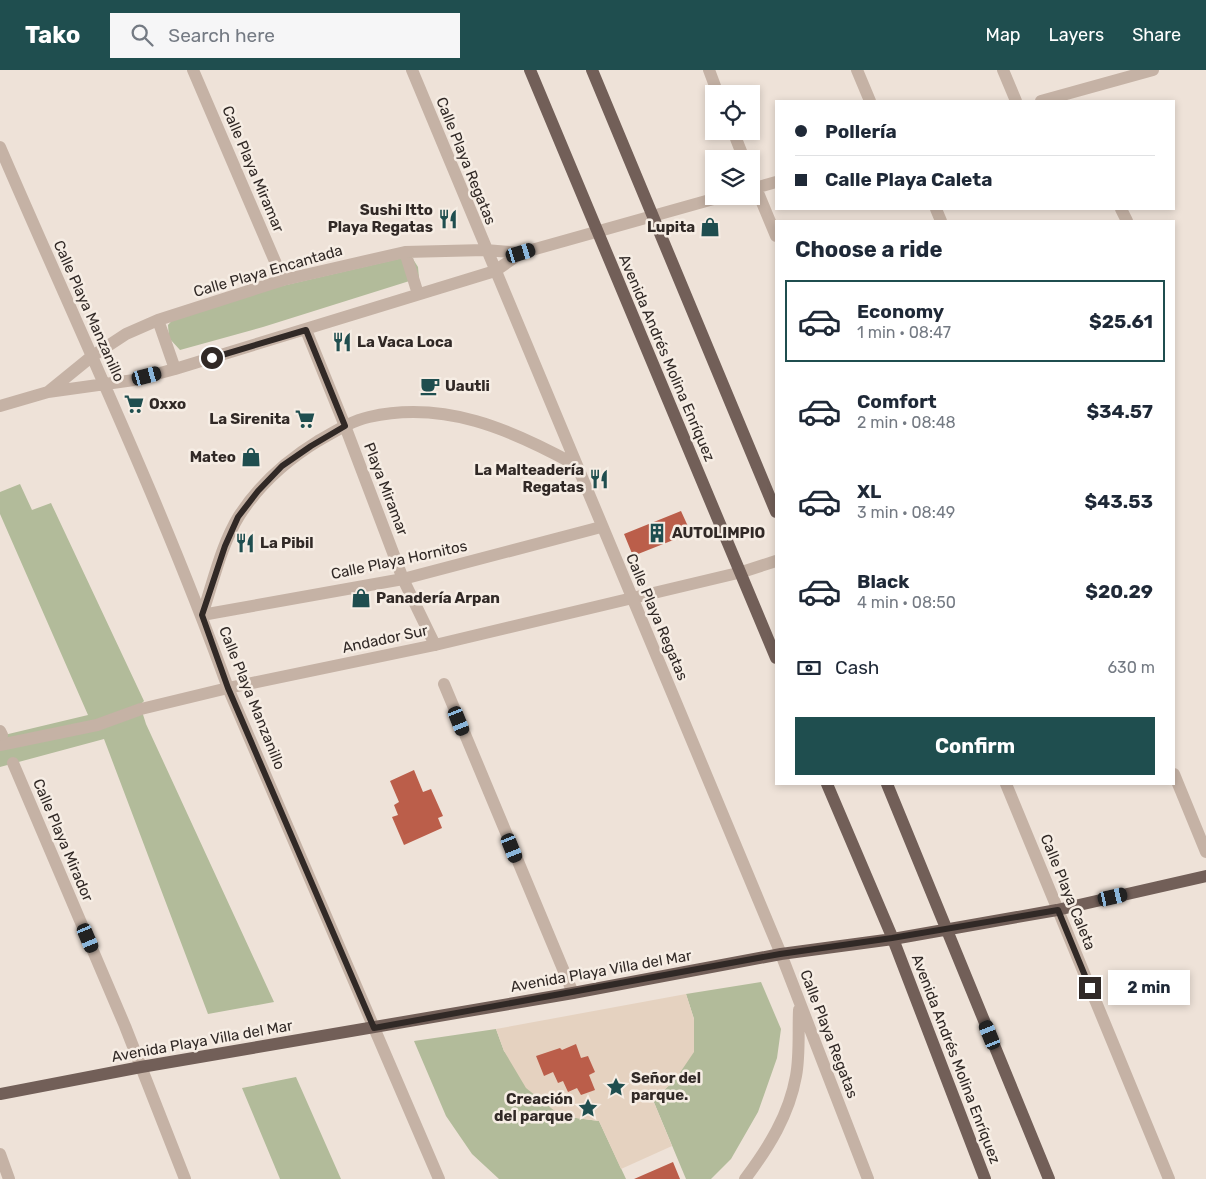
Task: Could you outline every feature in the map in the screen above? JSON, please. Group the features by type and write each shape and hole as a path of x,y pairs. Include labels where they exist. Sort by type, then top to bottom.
{"main road":[{"name":"Avenida Andrés Molina Enríquez","path":"530,70 710,502 742,572 775,655"},
{"path":"592,70 775,510"},
{"name":"Avenida Andrés Molina Enríquez","path":"828,785 892,938 985,1179"},
{"path":"887,785 1049,1179"},
{"name":"Avenida Playa Villa del Mar","path":"0,1094 141,1067 572,993 780,954 892,938 1058,910 1206,876"}],"street":[{"name":"Calle Playa Miramar","path":"193,70 283,280"},
{"name":"Calle Playa Regatas","path":"412,70 574,464 632,598 780,954 868,1179"},
{"path":"709,70 715,85"},
{"path":"857,70 870,100"},
{"path":"1003,70 1016,100"},
{"path":"1049,100 1076,96 1153,70"},
{"name":"Calle Playa Manzanillo","path":"0,146 202,615 228,688 440,1177"},
{"path":"760,183 775,182"},
{"path":"760,200 775,234"},
{"name":"Calle Playa Encantada","path":"0,406 48,392 104,385 175,369 495,272 521,253 596,230 705,201"},
{"name":"Calle Playa Encantada","path":"48,392 90,357 126,334 158,320 283,280 404,252 485,250 521,253"},
{"path":"404,252 418,294"},
{"path":"158,320 175,369"},
{"path":"306,330 345,426"},
{"path":"202,615 225,546 238,517 258,491 282,466 345,426 368,417 404,412 444,413 488,424 529,439 574,464"},
{"name":"Playa Miramar","path":"345,426 403,579 435,645"},
{"name":"Calle Playa Hornitos","path":"202,615 403,579 601,527"},
{"name":"Andador Sur","path":"1,737 97,725 141,709 228,688 435,645 742,572 775,560"},
{"path":"444,684 572,993"},
{"name":"Calle Playa Mirador","path":"13,763 141,1067 185,1179"},
{"path":"1175,776 1206,852"},
{"name":"Calle Playa Caleta","path":"1006,785 1169,1179"},
{"path":"746,1179 767,1150 786,1113 797,1074 800,1005"},
{"path":"0,1154 9,1179"}],"green space":[{"path":"411,256 418,267 419,278 263,327 180,350 169,338 168,325 175,317 273,288"},
{"path":"20,484 32,510 51,503 144,701 140,705 146,724 274,1002 208,1014 104,739 0,767 0,736 88,715 0,514 0,492"},
{"path":"761,982 781,1029 777,1058 758,1112 731,1159 711,1179 686,1179 653,1100 675,1080 694,1019 686,994"},
{"path":"496,1029 504,1051 561,1116 599,1121 626,1179 499,1179 472,1154 446,1116 414,1041"},
{"path":"296,1077 341,1179 280,1179 242,1088"}],"shaded area":[{"path":"686,994 694,1019 694,1052 675,1080 653,1100 672,1146 621,1169 599,1121 561,1116 526,1088 504,1051 496,1029"}],"building":[{"name":"AUTOLIMPIO","path":"681,511 691,533 633,556 624,534"},
{"path":"414,770 423,792 431,789 443,816 438,818 442,828 404,845 392,817 398,815 394,805 399,802 390,781"},
{"path":"576,1044 581,1058 588,1056 595,1072 589,1075 595,1090 581,1095 577,1088 568,1092 563,1081 558,1083 553,1072 544,1076 536,1056 560,1048 562,1050"},
{"path":"673,1162 680,1179 634,1179"}],"place":[{"name":"Sushi Itto Playa Regatas","path":"448,219"},
{"name":"Lupita","path":"710,227"},
{"name":"La Vaca Loca","path":"342,342"},
{"name":"Uautli","path":"430,386"},
{"name":"Oxxo","path":"134,404"},
{"name":"La Sirenita","path":"305,419"},
{"name":"Mateo","path":"251,457"},
{"name":"La Malteadería Regatas","path":"599,479"},
{"name":"AUTOLIMPIO","path":"657,533"},
{"name":"La Pibil","path":"245,543"},
{"name":"Panadería Arpan","path":"361,598"},
{"name":"Señor del parque.","path":"616,1087"},
{"name":"Creación del parque","path":"588,1108"}],"route":[{"path":"212,358 306,330 345,426 282,466 258,491 238,517 225,546 202,615 228,688 374,1028 780,954 892,938 1058,910 1090,988"}]}
